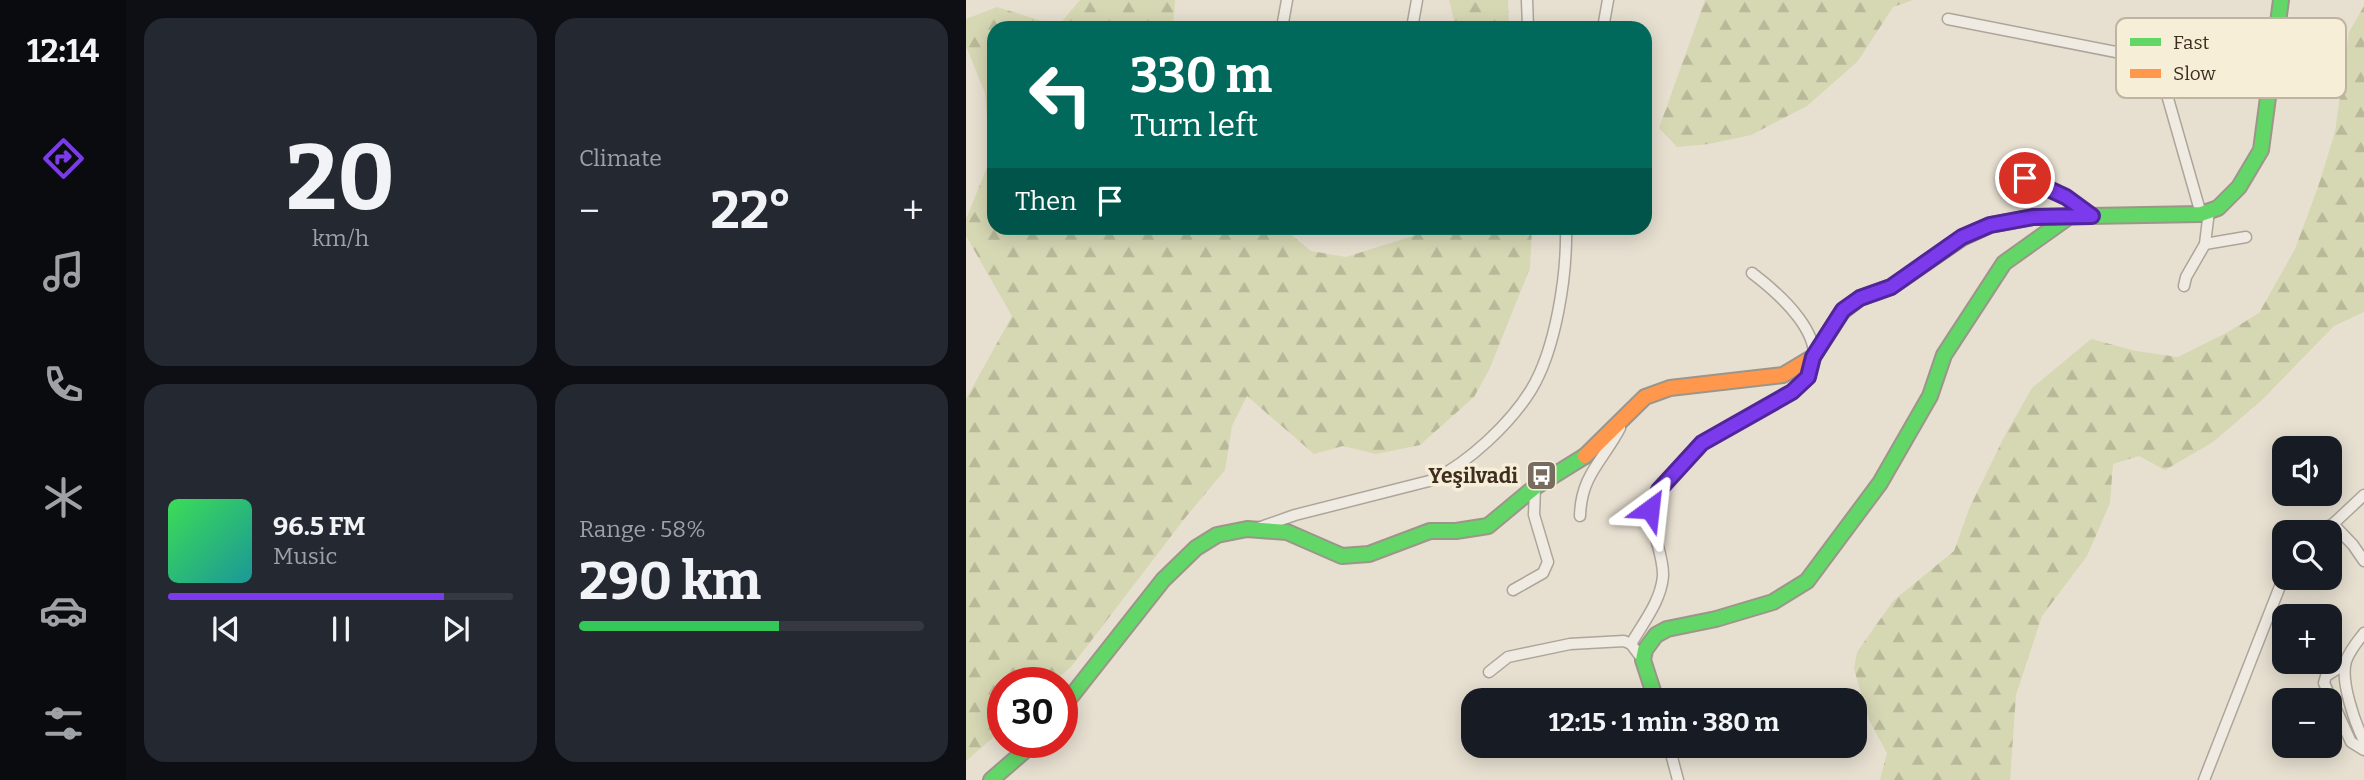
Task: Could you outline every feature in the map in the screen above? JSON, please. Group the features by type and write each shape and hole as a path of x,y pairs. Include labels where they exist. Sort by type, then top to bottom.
{"street":[{"path":"1283,21 1287,0"},
{"path":"1413,21 1417,0"},
{"path":"1527,0 1528,21"},
{"path":"1604,21 1608,0"},
{"path":"2278,18 2281,0"},
{"path":"1948,19 2116,52"},
{"path":"2168,98 2205,212 2205,244 2186,277 2184,286"},
{"path":"1631,644 1654,605 1661,586 1663,573 1650,509 1659,490 1702,443 1792,392 1808,377 1813,357 1843,310 1860,298 1891,287 1962,237 1990,225 2033,217 2205,212 2218,208 2239,187 2261,150 2267,98"},
{"path":"2025,178 2066,197 2092,216"},
{"path":"1643,660 1645,650 1656,635 1667,629 1716,620 1773,602 1807,581 1880,483 1930,396 1944,355 2004,264 2070,216"},
{"path":"1078,688 1163,580 1196,548 1217,535 1254,529 1296,515 1433,480 1454,470 1480,448 1519,407 1533,387 1551,341 1566,261 1566,235"},
{"path":"2205,244 2246,237"},
{"path":"1752,272 1775,291 1796,315 1811,338 1813,357"},
{"path":"1254,529 1287,532 1342,556 1369,554 1430,531 1456,531 1488,526 1535,487 1591,452 1645,397 1670,388 1783,374 1813,357"},
{"path":"1580,516 1582,492 1589,474 1609,449 1627,415"},
{"path":"1513,590 1543,573 1548,562 1534,515 1535,487"},
{"path":"2337,520 2364,495"},
{"path":"2342,533 2364,561"},
{"path":"2205,779 2279,590"},
{"path":"2364,633 2345,664 2352,716 2364,741"},
{"path":"1489,671 1508,657 1570,644 1624,641 1631,644 1643,660 1652,688"},
{"path":"2345,664 2326,676 2324,683 2351,742 2364,750"},
{"path":"991,780 1016,758"},
{"path":"1672,758 1678,780"}],"green space":[{"path":"1080,0 1175,0 1174,21 1062,21"},
{"path":"1449,0 1508,0 1509,21 1454,21"},
{"path":"1705,0 1913,0 1893,7 1858,61 1807,106 1751,135 1709,144 1677,147 1659,128"},
{"path":"2364,6 2364,312 2334,326 2262,400 2213,442 2165,470 2139,456 2113,464 2110,503 2087,556 2042,616 2016,695 2010,780 1880,780 1887,753 1869,720 1867,688 1860,688 1854,669 1857,652 1893,601 1954,551 1969,509 2004,437 2032,388 2091,339 2136,351 2178,357 2259,313 2295,249 2318,187 2335,132 2340,98 2346,98 2349,32"},
{"path":"997,7 1042,21 987,21 987,120 985,93 966,46 966,19"},
{"path":"987,167 987,235 1292,235 1311,251 1346,257 1416,235 1532,235 1530,268 1489,370 1474,397 1420,445 1376,454 1343,446 1314,454 1247,396 1232,426 1225,470 1071,667 987,667 987,743 966,761 966,399 1012,316 966,236 966,219"}],"traffic: fast":[{"path":"2279,18 2281,0"},
{"path":"1842,312 1860,298 1891,287 1962,238 1990,225 2033,217 2201,214 2218,208 2239,187 2261,150 2268,98"},
{"path":"1652,688 1643,660 1645,650 1656,635 1667,629 1716,619 1773,602 1807,581 1880,483 1930,396 1944,355 2004,263 2070,216"},
{"path":"1078,688 1163,580 1196,548 1217,535 1247,529 1287,532 1342,556 1369,554 1430,531 1456,531 1488,526 1535,487 1585,456"},
{"path":"991,780 1016,758"}],"traffic: slow":[{"path":"1585,456 1645,397 1670,388 1783,375 1813,357 1842,312"}],"place":[{"name":"Yeşilvadi","path":"1541,476"}],"route":[{"path":"1650,509 1659,490 1702,443 1792,392 1808,377 1813,357 1843,310 1860,298 1891,287 1962,237 1990,225 2033,217 2092,216 2066,197 2025,178"}]}
